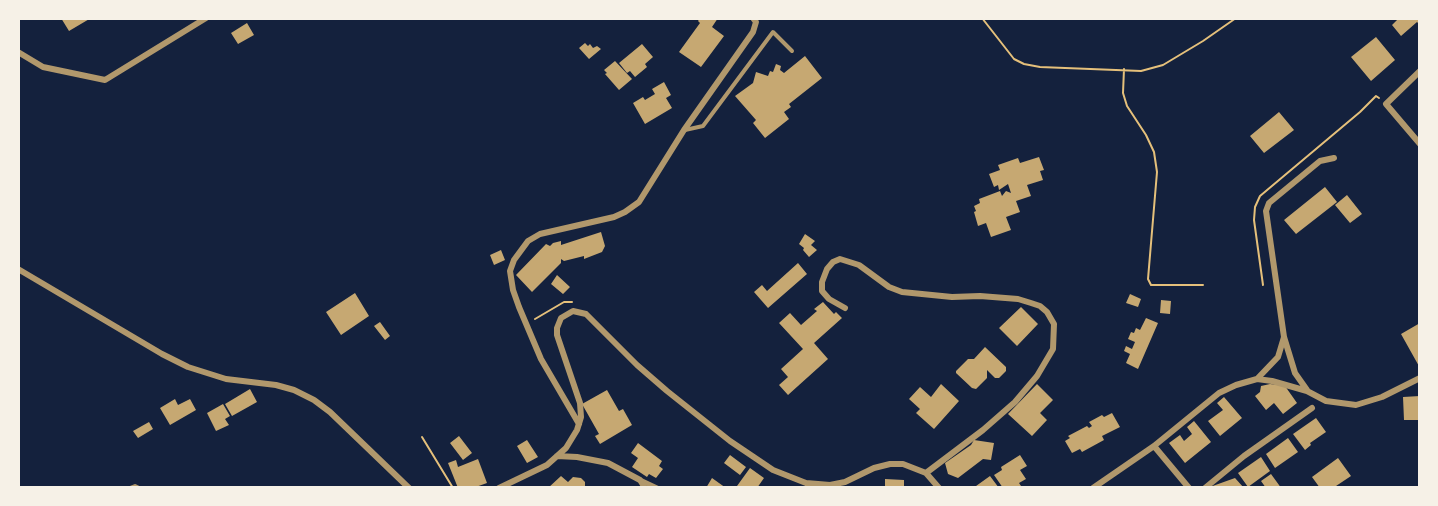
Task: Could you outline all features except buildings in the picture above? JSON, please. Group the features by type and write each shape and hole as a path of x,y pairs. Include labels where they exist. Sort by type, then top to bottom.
{"street":[{"path":"18,52 43,67 105,80 206,18"},
{"path":"580,421 541,359 513,290 510,271 520,250 528,241 540,234 614,217 639,202 684,130 753,32 756,19"},
{"path":"1420,71 1386,105 1420,144"},
{"path":"1307,391 1295,373 1284,337 1266,211 1269,203 1311,169 1320,162 1334,158"},
{"path":"845,308 829,299 822,291 822,282 827,269 833,262 840,259 859,265 889,286 902,292 952,297 980,296 1018,299 1040,306 1047,312 1054,324 1053,349 1037,376 1015,402 983,430 926,473"},
{"path":"18,269 188,367 226,379 276,385 294,390 314,400 330,412 409,488"},
{"path":"500,488 536,471 556,456 574,437 580,421 577,391 557,335 561,318 573,310 586,314 637,365 667,391 730,441 773,470 806,483 830,485 845,482 874,468 903,464 926,473 939,488"},
{"path":"1093,488 1154,446 1219,393 1257,379 1278,357 1284,337"},
{"path":"1257,379 1290,384 1326,401 1356,405 1382,397 1420,378"},
{"path":"1205,488 1244,456 1312,408"},
{"path":"1154,446 1189,488"},
{"path":"556,456 577,457 608,463 657,488"},
{"path":"640,480 645,488"}],"lane":[{"path":"684,130 703,126 773,32 792,51"},
{"path":"130,488 139,488"}],"path":[{"path":"982,18 1014,58 1024,64 1141,71 1163,65 1236,18"},
{"path":"1124,69 1123,93 1127,106 1154,152 1157,172 1148,279 1151,285 1203,285"},
{"path":"525,324 568,301"},
{"path":"422,437 453,488"}]}
